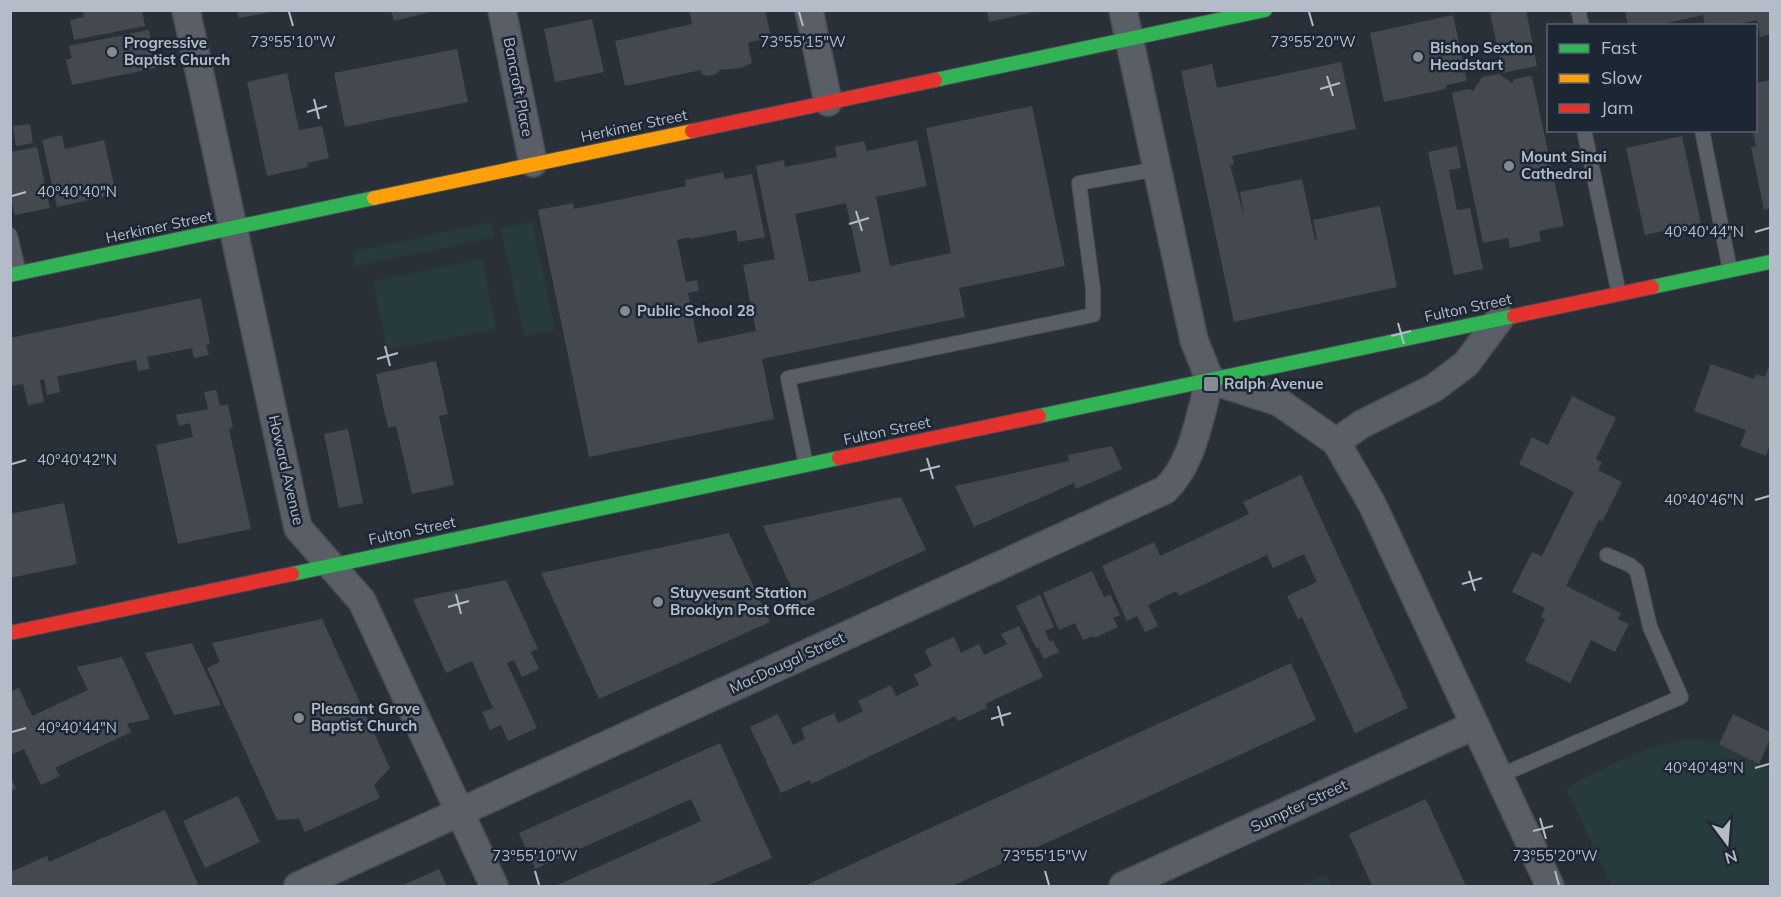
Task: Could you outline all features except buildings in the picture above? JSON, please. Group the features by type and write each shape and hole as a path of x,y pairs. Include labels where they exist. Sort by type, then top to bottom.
{"main road":[{"name":"Herkimer Street","path":"15,274 1265,10"},
{"name":"Fulton Street","path":"10,633 1770,262"}],"street":[{"name":"Howard Avenue","path":"186,10 298,528 362,601 494,886"},
{"name":"Bancroft Place","path":"502,10 533,163"},
{"path":"808,10 828,102"},
{"path":"1123,10 1194,340 1210,380 1279,402 1336,442 1372,504 1550,886"},
{"path":"1336,442 1362,424 1434,388 1466,364 1500,318"},
{"name":"MacDougal Street","path":"298,886 1165,490 1184,465 1210,380"},
{"name":"Sumpter Street","path":"1123,886 1475,725"}],"lane":[{"path":"1584,132 1619,294"},
{"path":"1702,132 1731,270"},
{"path":"806,465 788,378 1093,315 1093,289 1079,183 1157,169"},
{"path":"10,235 15,274"},
{"path":"1498,776 1682,697 1650,627 1637,571 1630,565 1607,555"}],"green space":[{"path":"492,222 495,237 356,266 353,252"},
{"path":"532,222 555,330 524,336 501,228"},
{"path":"482,259 496,329 387,350 373,281"},
{"path":"1697,739 1719,744 1770,769 1770,886 1612,886 1566,788 1612,764 1647,750 1664,744"},
{"path":"1326,874 1331,886 1299,886"}],"traffic: fast":[{"path":"935,80 1265,10"},
{"path":"10,275 374,198"},
{"path":"1652,287 1770,262"},
{"path":"1039,416 1514,316"},
{"path":"292,574 839,458"}],"traffic: slow":[{"path":"374,198 692,131"}],"traffic: jam":[{"path":"692,131 935,80"},
{"path":"1514,316 1652,287"},
{"path":"839,458 1039,416"},
{"path":"10,633 292,574"}],"place":[{"name":"Progressive Baptist Church","path":"112,52"},
{"name":"Bishop Sexton Headstart","path":"1418,57"},
{"name":"Mount Sinai Cathedral","path":"1509,166"},
{"name":"Public School 28","path":"625,311"},
{"name":"Ralph Avenue","path":"1211,384"},
{"name":"Stuyvesant Station Brooklyn Post Office","path":"658,602"},
{"name":"Pleasant Grove Baptist Church","path":"299,718"}]}
